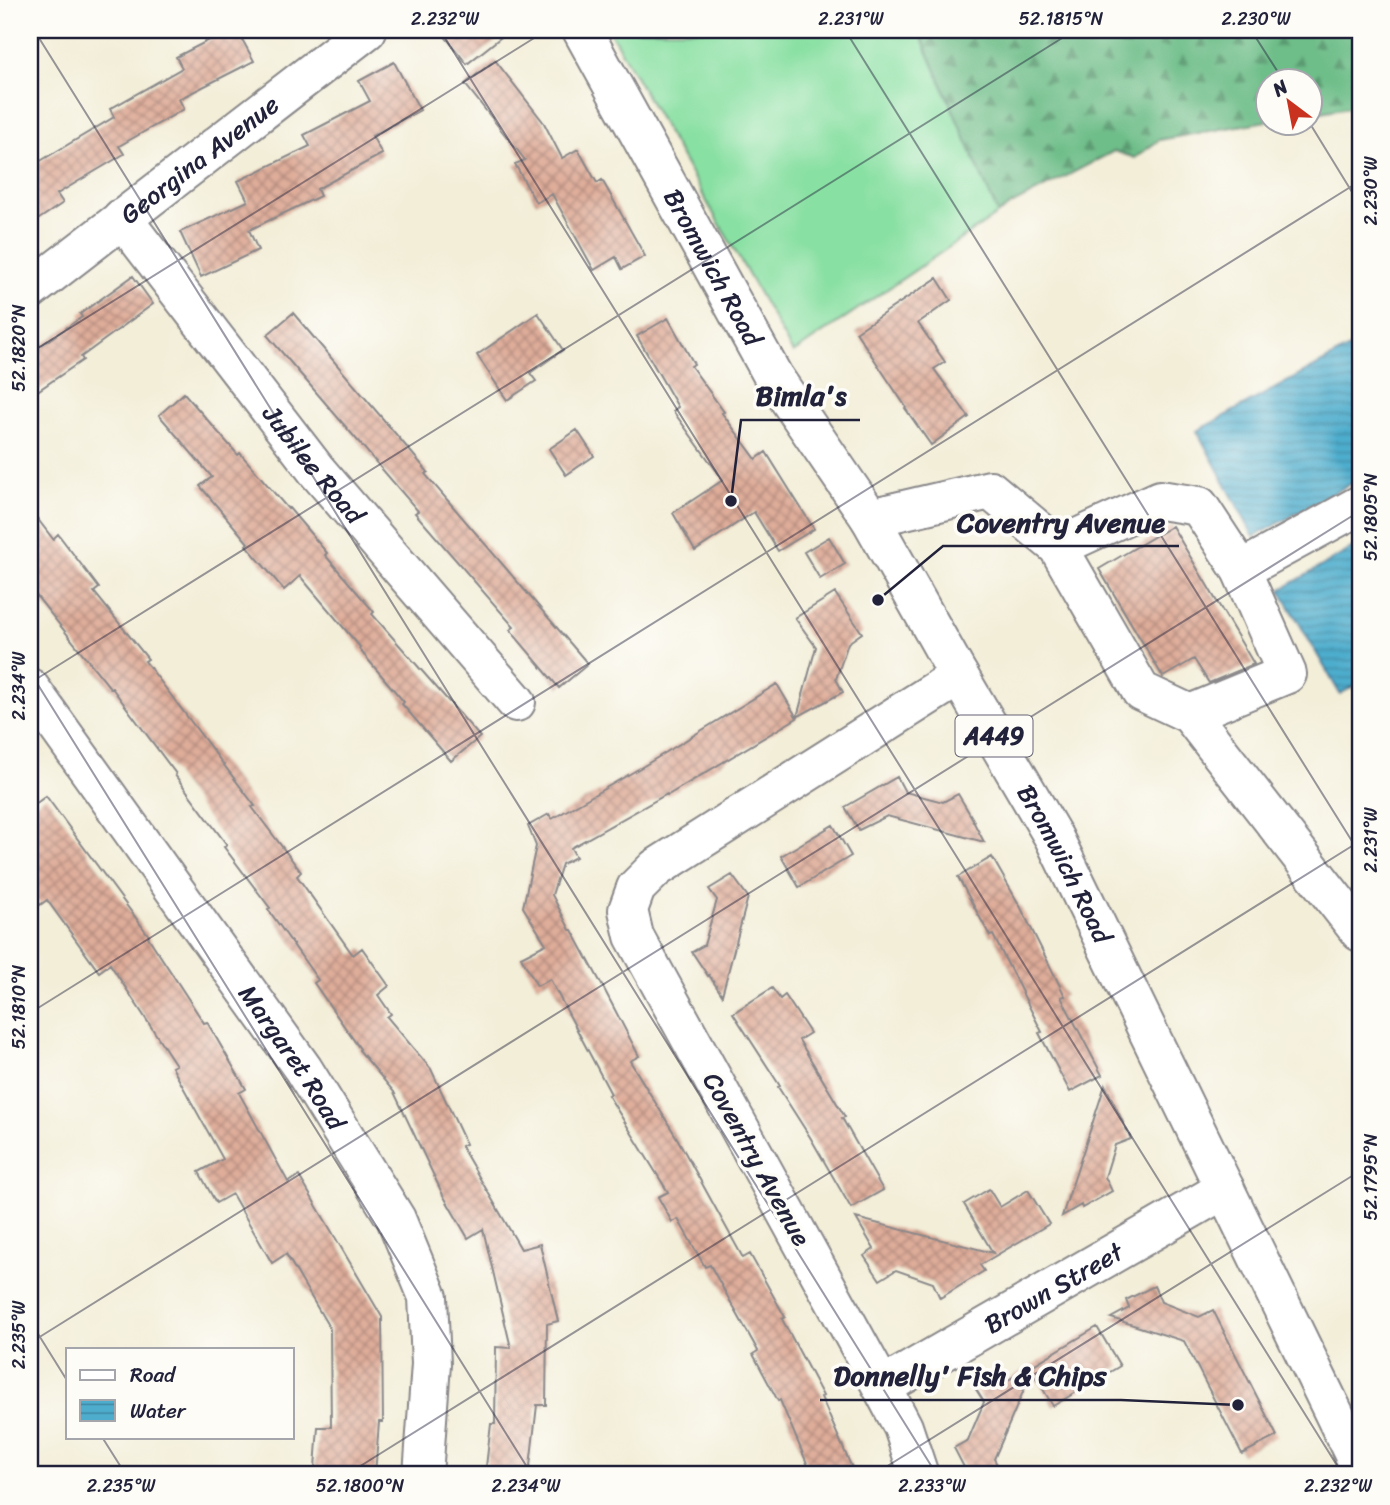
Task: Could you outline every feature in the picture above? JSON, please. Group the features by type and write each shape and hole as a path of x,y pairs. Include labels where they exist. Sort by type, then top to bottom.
{"street":[{"name":"Georgina Avenue","path":"30,290 367,30"},
{"name":"Bromwich Road","path":"582,30 773,376 870,518 1054,838 1360,1467"},
{"name":"Jubilee Road","path":"122,218 317,471 516,702"},
{"path":"870,518 989,490 1058,547 1141,691 1190,714 1360,932"},
{"path":"1058,547 1160,500 1199,506 1241,570 1287,674 1190,714"},
{"path":"1241,570 1360,505"},
{"name":"Coventry Avenue","path":"919,1475 903,1427 634,936 628,910 636,888 656,868 959,676"},
{"name":"Margaret Road","path":"30,688 303,1069 396,1219 428,1297 431,1364 423,1475"},
{"name":"Brown Street","path":"882,1387 1225,1189"}],"green space":[{"path":"609,30 918,30 998,214 793,353"},
{"path":"918,30 1344,30 1360,34 1360,105 1324,111 1324,66 1254,66 1254,123 1159,140 1135,158 1114,151 998,214"}],"water":[{"path":"1360,342 1360,479 1254,537 1197,431"},
{"path":"1360,544 1360,683 1340,694 1280,590"}],"building":[{"path":"229,30 237,30 254,61 179,99 184,109 119,146 124,154 57,194 63,203 30,225 30,152 37,163 114,117 110,109 182,68 176,57"},
{"path":"440,30 510,30 467,64"},
{"path":"495,60 544,123 562,158 578,149 597,183 602,180 645,256 622,269 616,257 594,270 552,194 536,203 515,164 525,160 465,84"},
{"path":"394,62 420,110 372,136 382,154 317,189 320,196 249,230 258,250 201,277 180,232 248,201 238,181 310,146 304,135 370,101 359,81"},
{"path":"133,276 153,304 81,357 83,360 30,396 30,353 82,317 80,314"},
{"path":"937,278 951,300 918,323 945,362 934,369 969,417 931,445 856,332"},
{"path":"293,313 428,472 425,474 588,664 559,688 510,630 514,627 267,335"},
{"path":"538,313 563,350 530,373 536,381 507,400 477,355"},
{"path":"668,318 694,364 691,366 724,412 722,413 756,459 766,452 814,529 778,551 754,512 695,551 673,513 723,480 673,411 678,407 637,336"},
{"path":"184,393 289,508 374,612 372,614 480,737 451,761 300,576 284,590 200,486 212,477 159,415"},
{"path":"577,430 594,456 566,475 549,449"},
{"path":"30,509 53,539 58,534 99,588 94,592 148,659 145,661 255,806 252,807 301,872 297,876 353,955 362,948 389,986 378,995 391,1014 387,1017 431,1069 466,1144 461,1146 521,1249 540,1244 558,1321 547,1324 546,1405 537,1405 529,1475 485,1475 491,1424 495,1424 496,1347 511,1348 483,1229 468,1238 443,1195 394,1092 359,1050 314,983 318,980 176,774 112,688 30,588"},
{"path":"1172,526 1254,664 1209,683 1194,659 1163,677 1099,569"},
{"path":"829,537 845,564 820,579 804,552"},
{"path":"835,593 862,633 848,643 836,679 843,692 797,717 816,647 795,618"},
{"path":"777,684 797,718 668,795 571,848 576,857 562,864 552,895 639,1056 630,1061 677,1138 743,1258 750,1254 785,1317 782,1319 823,1396 821,1397 855,1475 812,1475 780,1400 778,1401 753,1354 758,1351 710,1265 705,1267 678,1219 672,1222 658,1197 668,1192 608,1095 611,1094 550,979 537,986 521,957 546,944 523,907 536,846 528,826 549,814 552,819"},
{"path":"897,777 905,792 943,802 958,794 984,842 887,816 859,830 845,807"},
{"path":"46,796 149,936 204,1023 207,1022 246,1089 239,1093 288,1182 299,1176 382,1317 383,1422 379,1422 375,1475 328,1475 329,1469 315,1468 318,1427 331,1427 330,1329 286,1254 272,1263 232,1194 216,1203 199,1172 223,1159 172,1067 176,1065 110,964 99,972 47,900 40,905 30,890 30,808"},
{"path":"833,825 851,856 799,887 781,856"},
{"path":"992,857 1021,908 1065,996 1061,997 1102,1075 1070,1092 993,935 990,936 958,877"},
{"path":"732,875 748,897 722,995 692,952 704,945 717,900 709,889"},
{"path":"772,988 780,999 785,995 810,1033 799,1040 845,1117 842,1118 883,1190 851,1208 778,1087 780,1086 733,1013"},
{"path":"1105,1085 1131,1139 1115,1145 1105,1177 1112,1191 1062,1216"},
{"path":"989,1189 1000,1207 1028,1190 1049,1224 980,1265 984,1271 940,1298 933,1283 896,1270 880,1280 864,1256 874,1249 856,1218 993,1253 964,1204"},
{"path":"1154,1286 1161,1302 1199,1317 1213,1310 1277,1436 1242,1454 1184,1341 1111,1318 1129,1308 1126,1300"},
{"path":"1097,1327 1120,1366 1053,1406 1032,1371 994,1459 1003,1475 968,1475 954,1448 968,1440 984,1402 975,1388 1004,1373 1008,1380"}],"place":[{"name":"Bimla's","path":"731,501"},
{"name":"Coventry Avenue","path":"878,600"},
{"name":"Donnelly' Fish & Chips","path":"1238,1405"}]}
